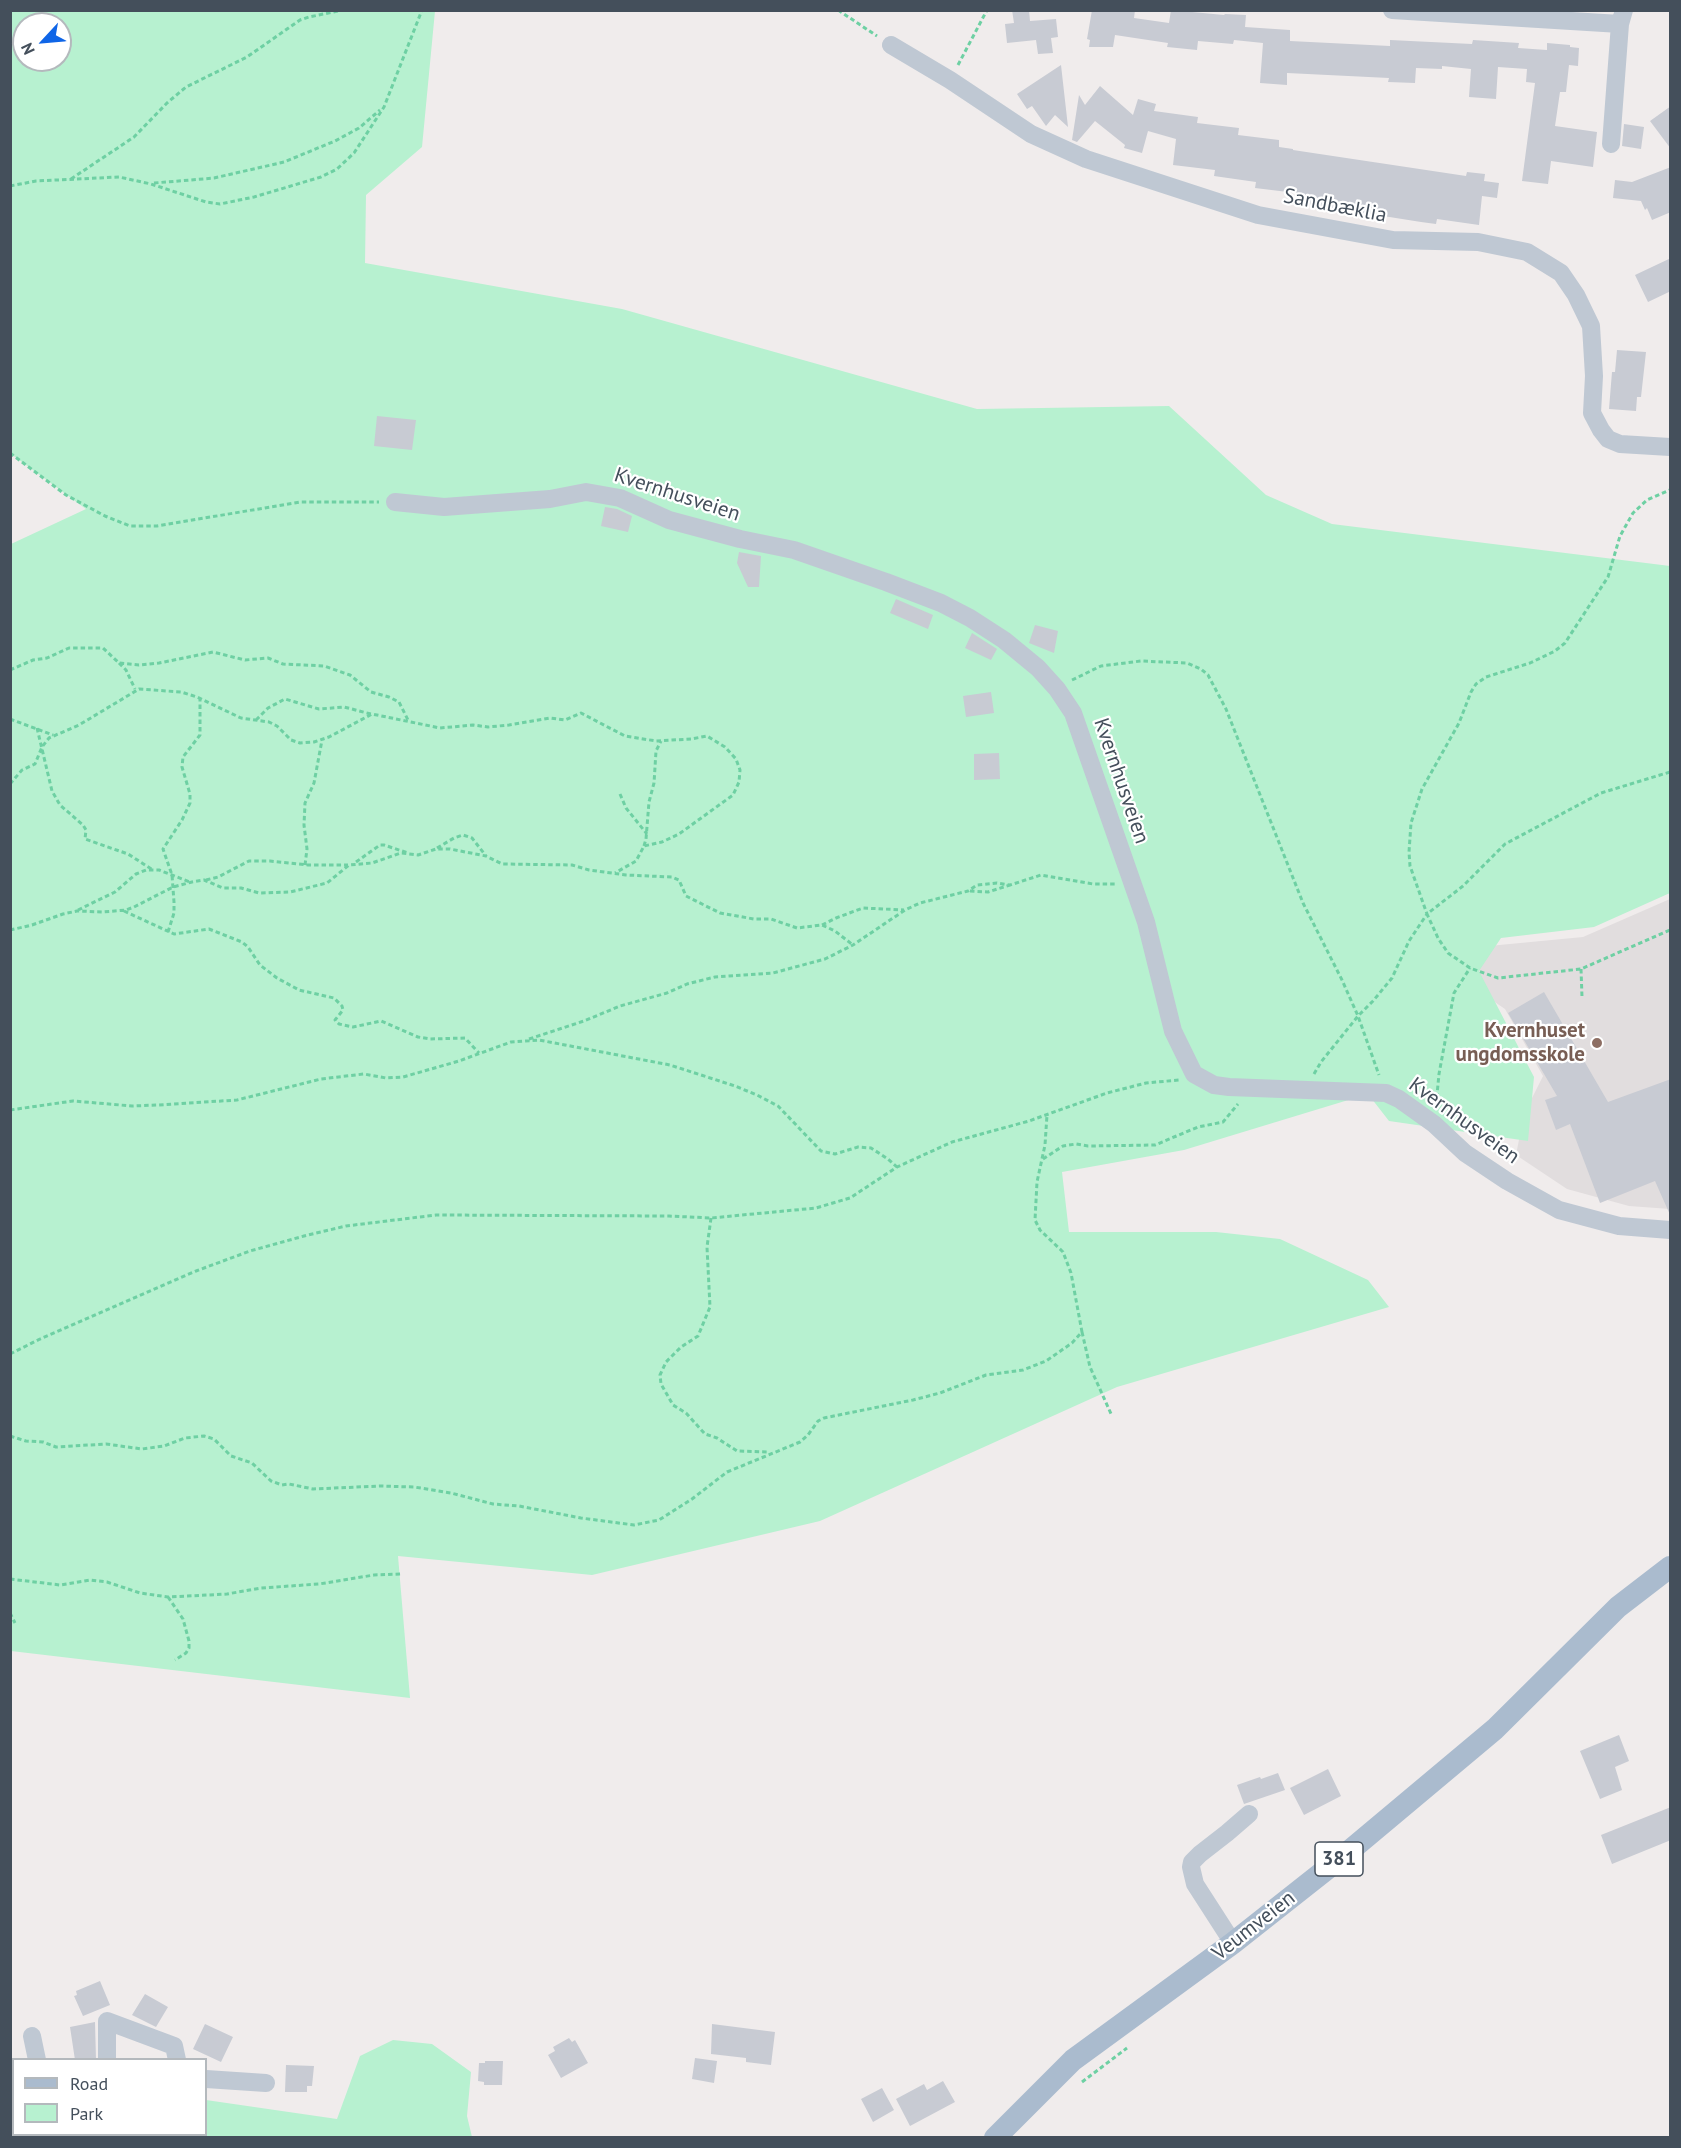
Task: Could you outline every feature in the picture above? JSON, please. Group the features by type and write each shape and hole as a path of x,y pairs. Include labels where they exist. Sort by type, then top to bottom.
{"main road":[{"name":"Veumveien","path":"995,2138 1073,2060 1233,1943 1347,1853 1495,1729 1618,1607 1671,1567"}],"street":[{"path":"1392,10 1622,17 1611,144"},
{"name":"Sandbæklia","path":"891,45 950,80 1031,134 1086,159 1258,214 1393,240 1478,242 1527,252 1561,273 1576,295 1591,326 1594,376 1592,413 1601,430 1608,439 1620,444 1671,447"},
{"name":"Kvernhusveien","path":"395,502 444,507 550,499 586,492 620,498 669,520 740,539 794,550 941,603 970,618 1004,640 1038,669 1057,689 1073,713 1136,890 1173,1031 1194,1074 1214,1085 1386,1093 1399,1099 1434,1124 1465,1153 1507,1181 1558,1210 1619,1226 1671,1230"},
{"path":"1233,1943 1196,1884 1191,1867 1192,1862 1200,1854 1249,1814"},
{"path":"107,2058 107,2021 174,2046 177,2058"},
{"path":"32,2036 37,2058"},
{"path":"207,2079 266,2083"}],"path":[{"path":"69,180 135,137 186,87 247,57 300,20 309,16 343,10"},
{"path":"10,186 36,181 119,177 220,204 306,183 328,174 347,161 362,143 384,107 422,10"},
{"path":"838,10 891,45"},
{"path":"950,80 987,10"},
{"path":"151,184 214,178 284,162 335,141 359,128 384,107"},
{"path":"10,453 66,495 105,516 130,526 156,526 300,501 395,502"},
{"path":"1671,490 1647,500 1633,513 1620,536 1608,577 1565,643 1555,651 1530,663 1486,677 1470,692 1459,723 1422,789 1411,823 1409,852 1410,866 1437,938 1448,953 1470,968 1498,978 1581,969 1671,930"},
{"path":"10,670 69,648 103,648 126,670 135,689"},
{"path":"120,663 139,665 159,663 213,652 245,660 268,658 283,664 324,666 350,675 371,692 395,699 402,706 409,722"},
{"path":"1057,689 1092,669 1119,662 1187,663 1208,675 1226,709 1303,903 1358,1016 1386,1093"},
{"path":"10,784 22,771 35,764 42,747 53,735 105,711 135,689 181,692 200,698 241,718 265,721 277,726 295,741 307,743 322,740 372,714"},
{"path":"168,932 174,913 173,887 172,875 163,849 190,803 190,794 182,766 183,757 200,735 200,698"},
{"path":"256,720 268,708 285,699 319,709 344,707 434,728 473,725 488,727 550,718 565,720 585,714 625,736 661,741 711,737 739,764 740,775 737,787 730,798 701,816 679,834 662,842 644,846"},
{"path":"10,719 53,735"},
{"path":"37,728 56,799 65,811 83,825 86,830 85,839 128,854 153,870 192,882"},
{"path":"305,865 307,849 304,825 305,803 314,783 322,740"},
{"path":"615,873 636,861 644,846 649,801 654,783 656,752 661,741"},
{"path":"1306,1089 1321,1062 1392,978 1409,941 1427,914 1463,886 1492,855 1513,839 1600,793 1671,772"},
{"path":"620,794 626,808 647,834"},
{"path":"10,930 77,911 103,912 134,907 173,887 218,877 249,861 305,865 372,863 397,854 422,854 464,835 472,838 486,856"},
{"path":"354,864 384,844 410,854"},
{"path":"436,849 450,849 486,856 502,864 572,866 677,879 686,896 727,915 771,919 797,928 822,925 863,908 905,910"},
{"path":"204,880 223,888 241,888 259,893 290,892 327,883 349,865"},
{"path":"77,911 115,892 141,872 153,870"},
{"path":"968,891 988,892 1041,875 1093,884 1119,884 1136,890"},
{"path":"10,1110 73,1101 159,1106 237,1100 321,1079 364,1074 386,1078 403,1077 584,1021 620,1006 667,993 687,984 715,977 773,973 825,959 853,945 905,910 920,903 968,891 984,883 1010,885"},
{"path":"123,910 179,935 209,929 242,942 260,965 277,978 299,990 334,998 343,1010 335,1020 339,1024 353,1027 381,1021 418,1037 465,1038 479,1053"},
{"path":"822,925 835,931 853,945"},
{"path":"1434,1124 1439,1074 1454,993 1470,968"},
{"path":"1581,969 1581,997"},
{"path":"524,1040 552,1041 660,1063 713,1078 778,1106 821,1151 835,1154 858,1147 871,1148 897,1167"},
{"path":"10,1354 196,1271 249,1251 346,1226 436,1215 711,1218 816,1208 850,1198 897,1167 952,1142 1047,1115 1088,1099 1146,1083 1202,1080"},
{"path":"1042,1160 1063,1146 1076,1143 1088,1146 1137,1144 1145,1146 1170,1140 1198,1126 1223,1122 1239,1103 1248,1087"},
{"path":"1047,1115 1045,1145 1037,1182 1035,1220 1040,1230 1063,1252 1067,1261 1075,1289 1090,1367 1112,1416"},
{"path":"711,1218 707,1247 710,1307 698,1336 681,1347 666,1362 660,1375 661,1384 673,1405 686,1413 705,1434 717,1438 737,1451 771,1453"},
{"path":"10,1436 56,1447 106,1444 142,1449 204,1436 214,1439 231,1456 252,1462 272,1481 282,1485 289,1484 313,1489 414,1487 451,1493 493,1504 519,1506 634,1525 659,1520 692,1499 727,1472 800,1442 818,1421 824,1418 913,1400 940,1393 980,1377 1032,1367 1060,1353 1082,1332"},
{"path":"10,1579 60,1585 90,1580 107,1582 140,1593 168,1597 227,1594 261,1588 319,1584 374,1575 402,1574"},
{"path":"168,1597 183,1619 189,1641 186,1653 175,1660"},
{"path":"10,1613 15,1623"}],"shaded area":[{"name":"Kvernhuset ungdomsskole","path":"1670,899 1670,1209 1629,1206 1567,1189 1516,1155 1524,1114 1543,1076 1505,1009 1477,990 1468,948 1583,937"}],"green space":[{"path":"11,11 435,11 422,147 366,195 365,263 622,309 977,409 1169,406 1266,495 1332,524 1670,566 1670,893 1594,927 1501,938 1479,971 1534,1077 1528,1141 1389,1121 1368,1094 1184,1150 1062,1172 1069,1232 1216,1232 1280,1239 1368,1280 1389,1307 1117,1387 820,1521 592,1575 398,1556 410,1698 11,1651 11,544 86,509 11,454"},
{"path":"393,2040 432,2044 471,2072 467,2116 472,2137 106,2137 207,2136 207,2100 337,2119 360,2056"}],"building":[{"path":"1012,10 1029,10 1030,21 1056,19 1058,37 1051,38 1053,53 1038,54 1036,40 1007,43 1005,24 1014,23"},
{"path":"1092,10 1135,10 1134,18 1169,23 1171,10 1246,15 1245,27 1290,30 1290,41 1390,46 1390,40 1472,44 1473,40 1519,43 1518,48 1547,50 1547,43 1570,45 1570,47 1579,48 1578,66 1569,65 1566,92 1560,92 1555,126 1597,132 1593,167 1551,161 1548,184 1522,181 1535,83 1526,82 1527,69 1498,67 1496,99 1469,97 1471,69 1442,66 1442,69 1416,68 1415,83 1388,82 1389,78 1287,73 1287,85 1260,83 1263,43 1234,40 1233,44 1198,41 1197,50 1167,47 1168,43 1115,35 1113,47 1089,47 1090,40 1087,39"},
{"path":"1061,65 1068,127 1055,115 1046,126 1032,106 1027,109 1017,94"},
{"path":"1100,86 1133,115 1138,99 1156,104 1154,111 1198,117 1197,123 1239,128 1238,135 1279,140 1279,147 1466,176 1467,172 1485,174 1484,181 1499,183 1497,198 1482,196 1479,225 1437,219 1436,224 1421,222 1295,202 1296,193 1255,188 1256,182 1214,176 1215,170 1173,165 1176,139 1148,131 1142,153 1124,148 1125,145 1095,121 1077,142 1072,140 1079,95 1085,105"},
{"path":"1671,106 1671,149 1650,121"},
{"path":"1624,124 1644,127 1641,149 1622,146"},
{"path":"1671,167 1671,212 1652,220 1641,201 1613,198 1615,180 1632,182"},
{"path":"1671,258 1671,291 1648,302 1635,275"},
{"path":"1617,350 1646,352 1641,397 1637,397 1636,411 1609,409 1612,372 1615,372"},
{"path":"377,416 416,420 412,450 374,446"},
{"path":"605,507 617,509 632,516 628,532 601,526"},
{"path":"739,552 761,556 759,587 748,587 737,563"},
{"path":"896,599 933,615 928,629 890,613"},
{"path":"1035,625 1058,631 1054,653 1029,643"},
{"path":"972,633 997,649 991,660 965,648"},
{"path":"991,692 994,713 966,717 963,696"},
{"path":"999,753 1000,779 974,780 974,754"},
{"path":"1544,992 1608,1102 1671,1079 1671,1217 1655,1181 1600,1203 1570,1124 1556,1130 1545,1100 1557,1096 1508,1013"},
{"path":"1619,1735 1629,1761 1615,1767 1622,1790 1600,1799 1580,1751"},
{"path":"1328,1769 1341,1796 1304,1815 1290,1788"},
{"path":"1278,1773 1285,1790 1244,1804 1237,1785"},
{"path":"1671,1807 1671,1840 1612,1864 1601,1835"},
{"path":"100,1981 110,2005 83,2016 74,1996 77,1995 76,1991"},
{"path":"145,1994 168,2007 156,2027 132,2015"},
{"path":"95,2022 96,2058 75,2058 70,2027"},
{"path":"205,2024 233,2037 221,2062 193,2049"},
{"path":"712,2024 775,2032 771,2065 746,2062 746,2058 711,2054"},
{"path":"569,2038 572,2042 575,2040 588,2063 561,2078 548,2055 555,2051 553,2047"},
{"path":"695,2058 717,2061 714,2083 692,2079"},
{"path":"485,2061 503,2061 502,2085 484,2085 484,2082 478,2081 479,2063 485,2063"},
{"path":"286,2065 314,2066 312,2086 307,2086 307,2092 285,2092"},
{"path":"943,2081 955,2102 910,2126 896,2099 924,2084 927,2090"},
{"path":"882,2088 894,2110 873,2122 861,2099"}],"place":[{"name":"Kvernhuset ungdomsskole","path":"1597,1043"}]}
